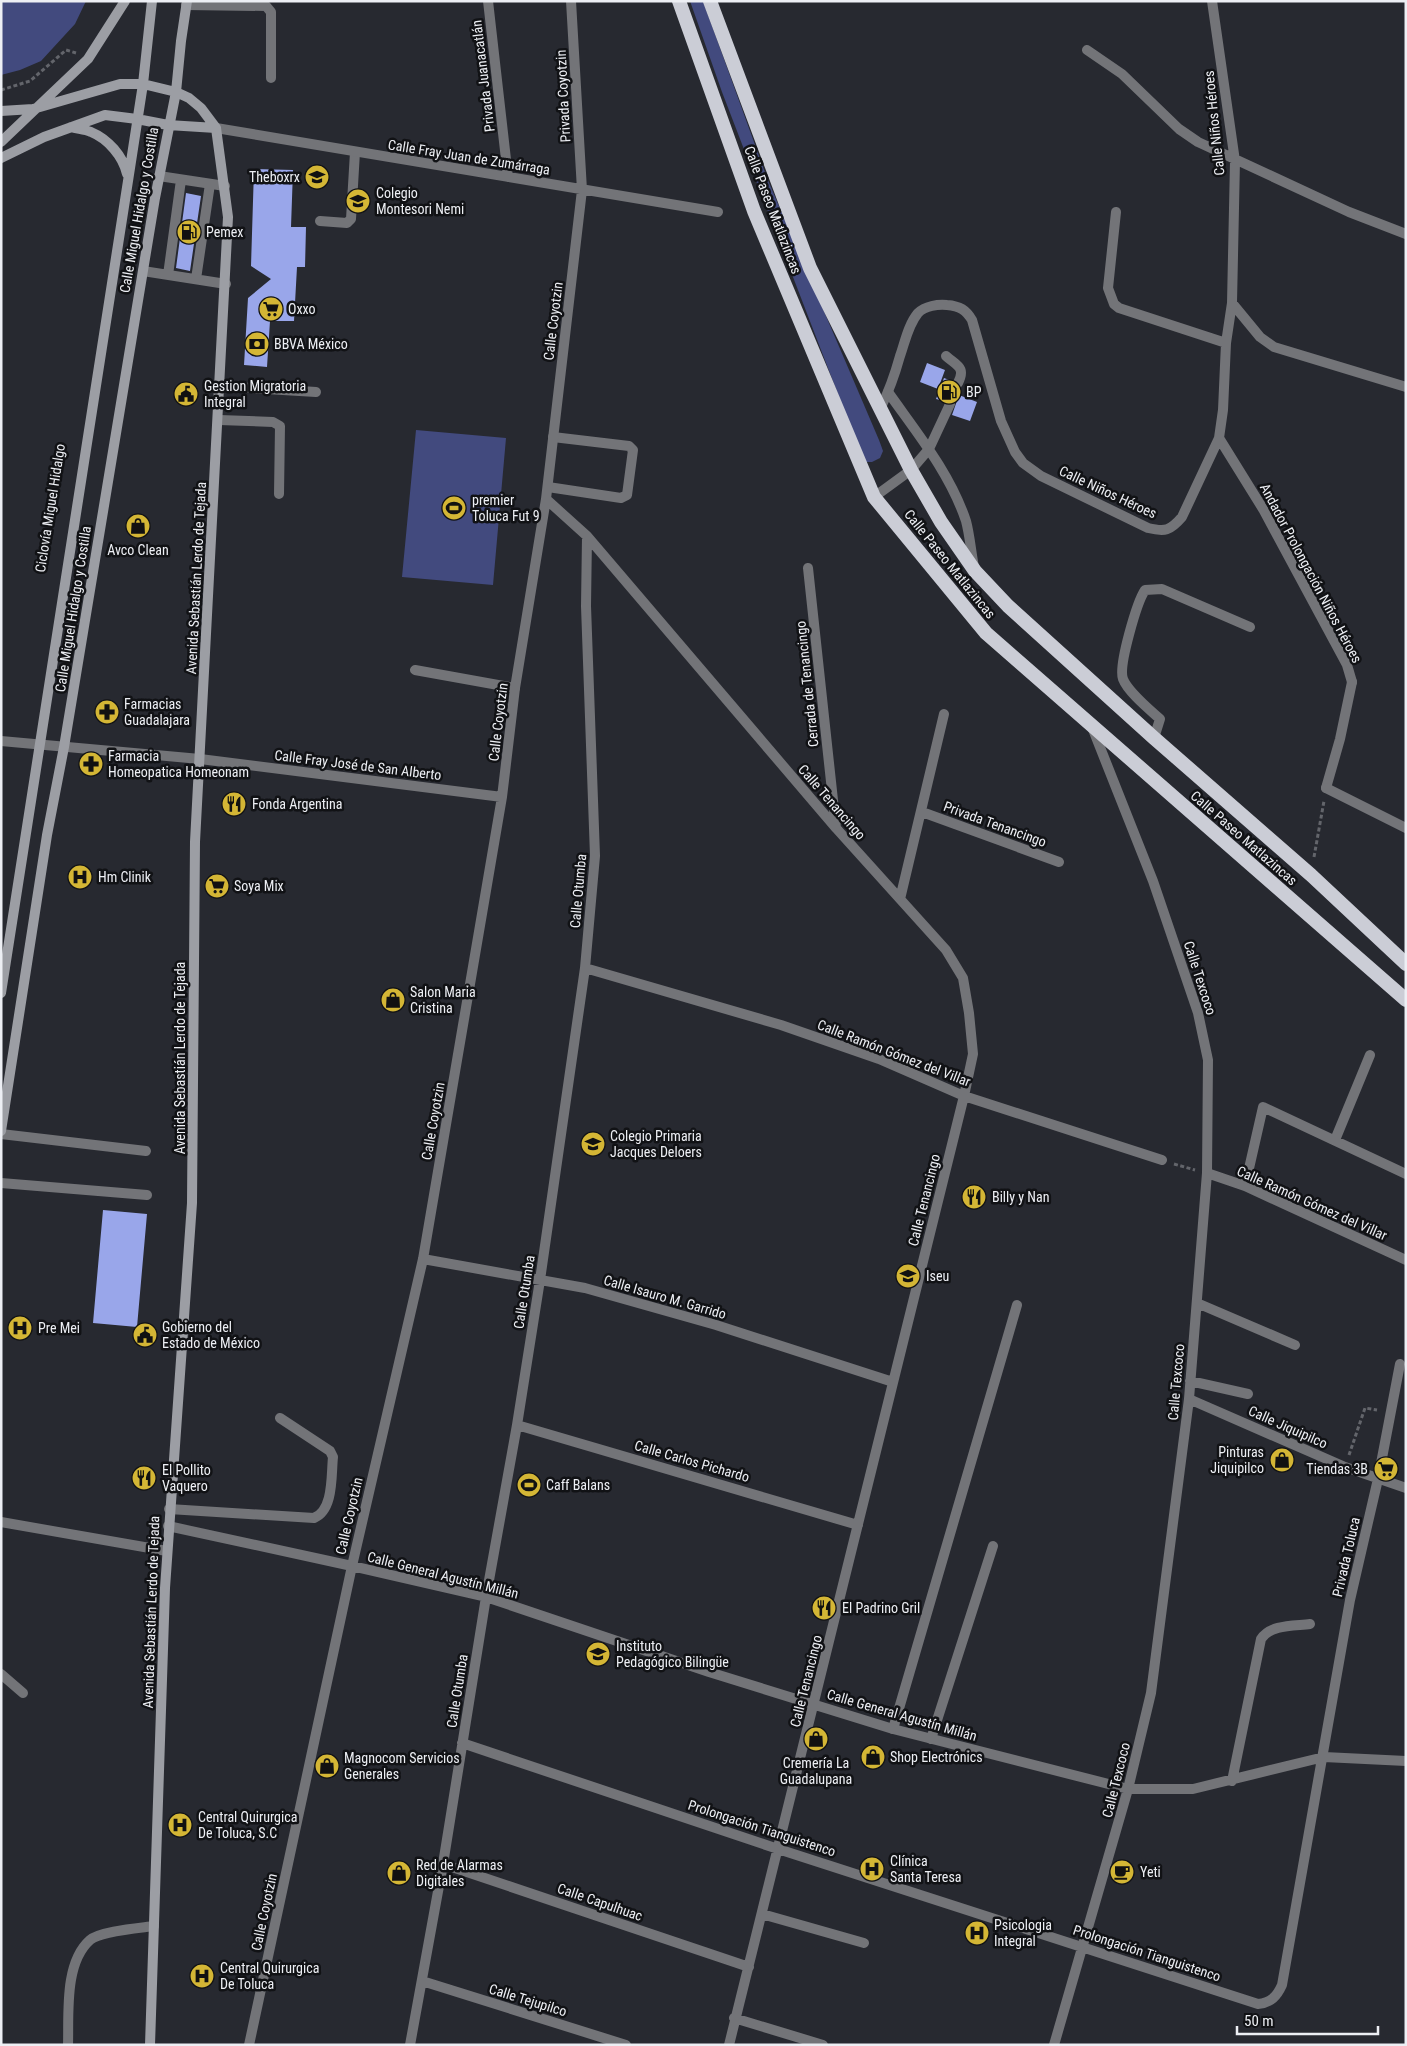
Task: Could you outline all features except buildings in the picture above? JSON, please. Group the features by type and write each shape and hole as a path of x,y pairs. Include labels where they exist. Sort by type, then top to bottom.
{"highway":[{"name":"Calle Paseo Matlazincas","path":"679,1 754,211 874,497 986,633 1406,1000"},
{"name":"Calle Paseo Matlazincas","path":"710,1 810,268 911,470 941,522 975,571 1008,606 1154,738 1311,875 1406,964"}],"main road":[{"path":"1,142 33,109 88,59 125,1"},
{"name":"Calle Miguel Hidalgo y Costilla","path":"1,993 128,181 136,118 143,84 152,1"},
{"name":"Calle Miguel Hidalgo y Costilla","path":"1,1132 47,835 64,747 159,176 176,92 187,3"},
{"name":"Avenida Sebastián Lerdo de Tejada","path":"1,111 33,109 120,84 143,84 176,92 189,98 201,108 216,128 228,217 226,284 195,842 192,1203 168,1526 150,2045"},
{"path":"1,158 44,137 105,116 136,118 168,125 216,128"},
{"path":"70,127 91,131 112,147 124,162 128,181"}],"street":[{"name":"Privada Juanacatlán","path":"488,1 508,177"},
{"name":"Privada Coyotzin","path":"571,1 582,190"},
{"name":"Calle Niños Héroes","path":"881,407 911,325 919,312 936,305 958,306 967,312 972,320 1001,420 1015,452 1023,463 1041,476 1148,528 1161,531 1173,527 1182,516 1219,438 1223,410 1226,343 1232,303 1235,161 1212,1"},
{"path":"187,3 266,6 272,12 271,78"},
{"path":"1087,50 1122,74 1165,113 1179,129 1198,142 1235,161 1349,212 1406,234"},
{"name":"Calle Fray Juan de Zumárraga","path":"216,128 718,212"},
{"path":"320,221 347,223 351,220 355,152"},
{"path":"159,176 225,186"},
{"path":"168,275 181,180"},
{"path":"196,279 210,184"},
{"name":"Calle Coyotzin","path":"249,2045 352,1566 423,1259 502,797 515,688 548,487 582,190"},
{"path":"1116,212 1108,288 1114,304 1119,308 1226,343"},
{"path":"143,271 226,284"},
{"path":"1232,303 1260,338 1274,347 1406,387"},
{"path":"946,356 961,369 962,375 958,383"},
{"path":"220,386 316,392"},
{"path":"888,392 944,473 960,506 966,524 975,571"},
{"path":"874,497 911,470 929,449 950,404"},
{"path":"218,420 273,422 280,426 279,494"},
{"path":"548,487 621,498 627,495 633,450 629,446 553,437"},
{"name":"Andador Prolongación Niños Héroes","path":"1219,438 1263,509 1346,665 1352,682 1340,739 1326,788"},
{"name":"Calle Tenancingo","path":"546,499 587,536 836,828 946,950 963,978 969,1013 973,1054 964,1096 749,1967 734,2018 729,2045"},
{"name":"Calle Otumba","path":"410,2045 443,1864 486,1597 517,1425 585,968 596,856 586,626 587,536"},
{"name":"Cerrada de Tenancingo","path":"808,568 836,828"},
{"path":"1154,738 1160,719 1127,687 1121,672 1138,603 1145,590 1162,589 1250,627"},
{"path":"415,670 515,688"},
{"name":"Privada Tenancingo","path":"900,899 944,714"},
{"name":"Calle Texcoco","path":"1054,2045 1128,1789 1153,1683 1189,1399 1207,1173 1208,1060 1198,1013 1153,881 1092,727"},
{"name":"Calle Fray José de San Alberto","path":"1,741 39,746 200,758 502,797"},
{"path":"1326,788 1406,828"},
{"name":"Privada Tenancingo","path":"922,812 1058,862"},
{"name":"Calle Ramón Gómez del Villar","path":"585,968 781,1025 879,1059 964,1096 1162,1160"},
{"path":"1335,1140 1370,1055"},
{"path":"1245,1186 1263,1107 1406,1174"},
{"path":"1,1132 146,1151"},
{"name":"Calle Ramón Gómez del Villar","path":"1207,1173 1245,1186 1406,1260"},
{"path":"1,1183 146,1195"},
{"name":"Calle Isauro M. Garrido","path":"423,1259 585,1288 698,1320 893,1382"},
{"path":"1196,1302 1295,1345"},
{"path":"893,1729 1017,1305"},
{"name":"Privada Toluca","path":"1324,1757 1350,1600 1378,1479 1400,1364"},
{"path":"1190,1381 1248,1394"},
{"name":"Calle Jiquipilco","path":"1189,1399 1345,1467 1406,1488"},
{"path":"169,1509 314,1518 320,1516 329,1498 333,1457 330,1451 280,1418"},
{"name":"Calle Carlos Pichardo","path":"517,1425 858,1524"},
{"path":"1,1522 167,1551"},
{"name":"Calle General Agustín Millán","path":"168,1526 486,1597 604,1638 893,1729 1128,1789 1193,1789 1324,1757 1406,1761"},
{"path":"931,1739 993,1546"},
{"path":"1232,1781 1261,1638 1272,1629 1310,1624"},
{"path":"1,1674 23,1693"},
{"name":"Prolongación Tianguistenco","path":"462,1743 778,1849 1084,1946 1258,2004 1266,2003 1274,1998 1282,1985 1324,1757"},
{"name":"Calle Capulhuac","path":"443,1864 749,1967"},
{"path":"762,1914 864,1943"},
{"path":"68,2045 70,1984 73,1969 82,1950 90,1939 123,1930 154,1926"},
{"name":"Calle Tejupilco","path":"422,1981 626,2045"},
{"path":"734,2018 823,2045"}],"path":[{"path":"1311,875 1326,788"},
{"path":"1162,1160 1207,1173"},
{"path":"1345,1467 1365,1408 1390,1413"}],"shaded area":[{"path":"1,1 86,1 75,24 41,61 20,70 1,75"},
{"path":"690,1 703,1 767,178 879,440 883,451 880,458 872,462 864,462 722,92"},
{"name":"premier Toluca Fut 9","path":"416,430 506,438 493,585 402,577"}],"place":[{"name":"Theboxrx","path":"317,177"},
{"name":"Colegio Montesori Nemi","path":"358,201"},
{"name":"Pemex","path":"189,232"},
{"name":"Oxxo","path":"271,309"},
{"name":"BBVA México","path":"257,344"},
{"name":"BP","path":"949,392"},
{"name":"Gestion Migratoria Integral","path":"186,394"},
{"name":"premier Toluca Fut 9","path":"454,508"},
{"name":"Avco Clean","path":"138,526"},
{"name":"Farmacias Guadalajara","path":"107,712"},
{"name":"Farmacia Homeopatica Homeonam","path":"91,764"},
{"name":"Fonda Argentina","path":"234,804"},
{"name":"Hm Clinik","path":"80,877"},
{"name":"Soya Mix","path":"217,886"},
{"name":"Salon Maria Cristina","path":"393,1000"},
{"name":"Colegio Primaria Jacques Deloers","path":"593,1144"},
{"name":"Billy y Nan","path":"974,1197"},
{"name":"Iseu","path":"908,1276"},
{"name":"Pre Mei","path":"20,1328"},
{"name":"Gobierno del Estado de México","path":"145,1335"},
{"name":"Pinturas Jiquipilco","path":"1282,1460"},
{"name":"Tiendas 3B","path":"1386,1469"},
{"name":"El Pollito Vaquero","path":"144,1478"},
{"name":"Caff Balans","path":"529,1485"},
{"name":"El Padrino Gril","path":"824,1608"},
{"name":"Instituto Pedagógico Bilingüe","path":"598,1654"},
{"name":"Cremería La Guadalupana","path":"816,1739"},
{"name":"Shop Electrónics","path":"873,1757"},
{"name":"Magnocom Servicios Generales","path":"327,1766"},
{"name":"Central Quirurgica De Toluca, S.C","path":"180,1825"},
{"name":"Clínica Santa Teresa","path":"872,1869"},
{"name":"Yeti","path":"1122,1872"},
{"name":"Red de Alarmas Digitales","path":"399,1873"},
{"name":"Psicologia Integral","path":"977,1933"},
{"name":"Central Quirurgica De Toluca","path":"202,1976"}]}
